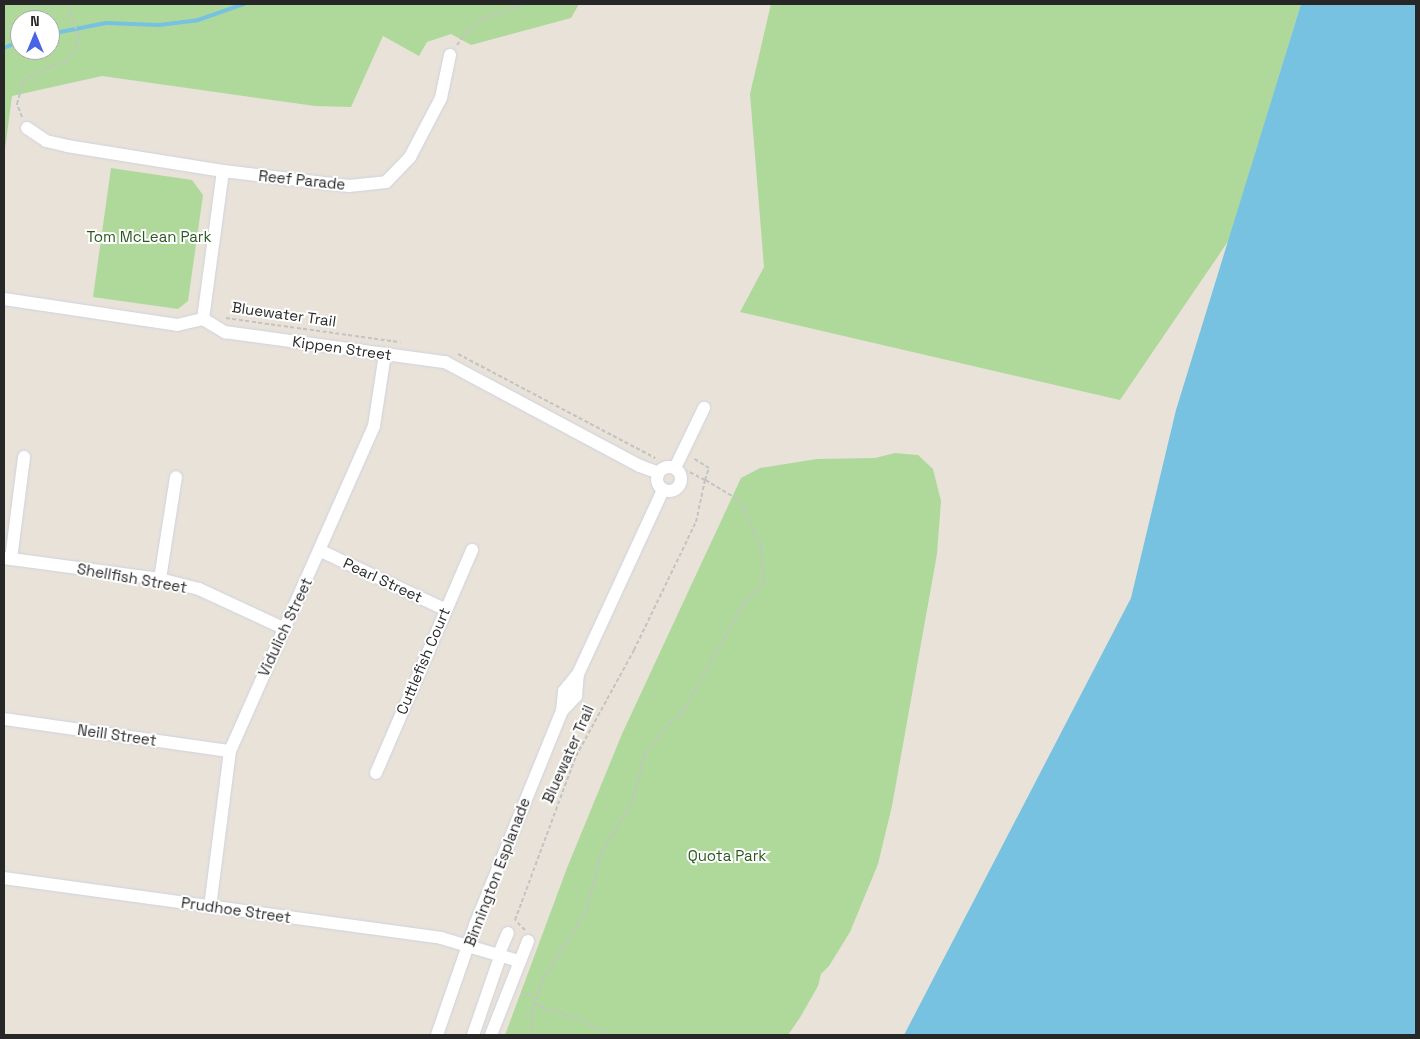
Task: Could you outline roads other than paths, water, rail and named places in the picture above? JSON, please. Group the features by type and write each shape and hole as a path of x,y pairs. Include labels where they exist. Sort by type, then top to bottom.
{"street":[{"name":"Reef Parade","path":"28,128 46,141 67,146 223,171 349,186 386,182 410,157 441,98 450,55"},
{"path":"4,299 177,325 203,319 223,171"},
{"name":"Kippen Street","path":"203,319 225,332 445,362 640,466 659,473"},
{"name":"Vidulich Street","path":"210,907 230,750 283,628 321,551 374,426 385,354"},
{"path":"675,467 704,408"},
{"path":"7,558 24,456"},
{"path":"675,467 680,474 680,485 671,491 663,490 658,482 659,473 665,468 675,467"},
{"path":"160,579 176,477"},
{"name":"Binnington Esplanade","path":"437,1035 468,946 562,711 576,696 578,674 663,490"},
{"name":"Cuttlefish Court","path":"376,773 444,609 472,550"},
{"name":"Pearl Street","path":"321,551 444,609"},
{"name":"Shellfish Street","path":"7,558 160,579 199,589 283,628"},
{"name":"Neill Street","path":"4,719 230,750"},
{"name":"Prudhoe Street","path":"4,878 434,937 518,961"},
{"name":"Binnington Esplanade","path":"473,1035 508,933"},
{"path":"491,1035 518,961 530,938"}],"water":[{"path":"1301,4 1416,4 1416,1035 904,1035 1131,598 1176,410"}],"waterway":[{"path":"60,32 106,23 159,25 198,20 244,4"},
{"path":"4,48 10,45"}],"park label":[{"name":"Tom McLean Park","path":"149,237"},
{"name":"Quota Park","path":"727,856"}]}
